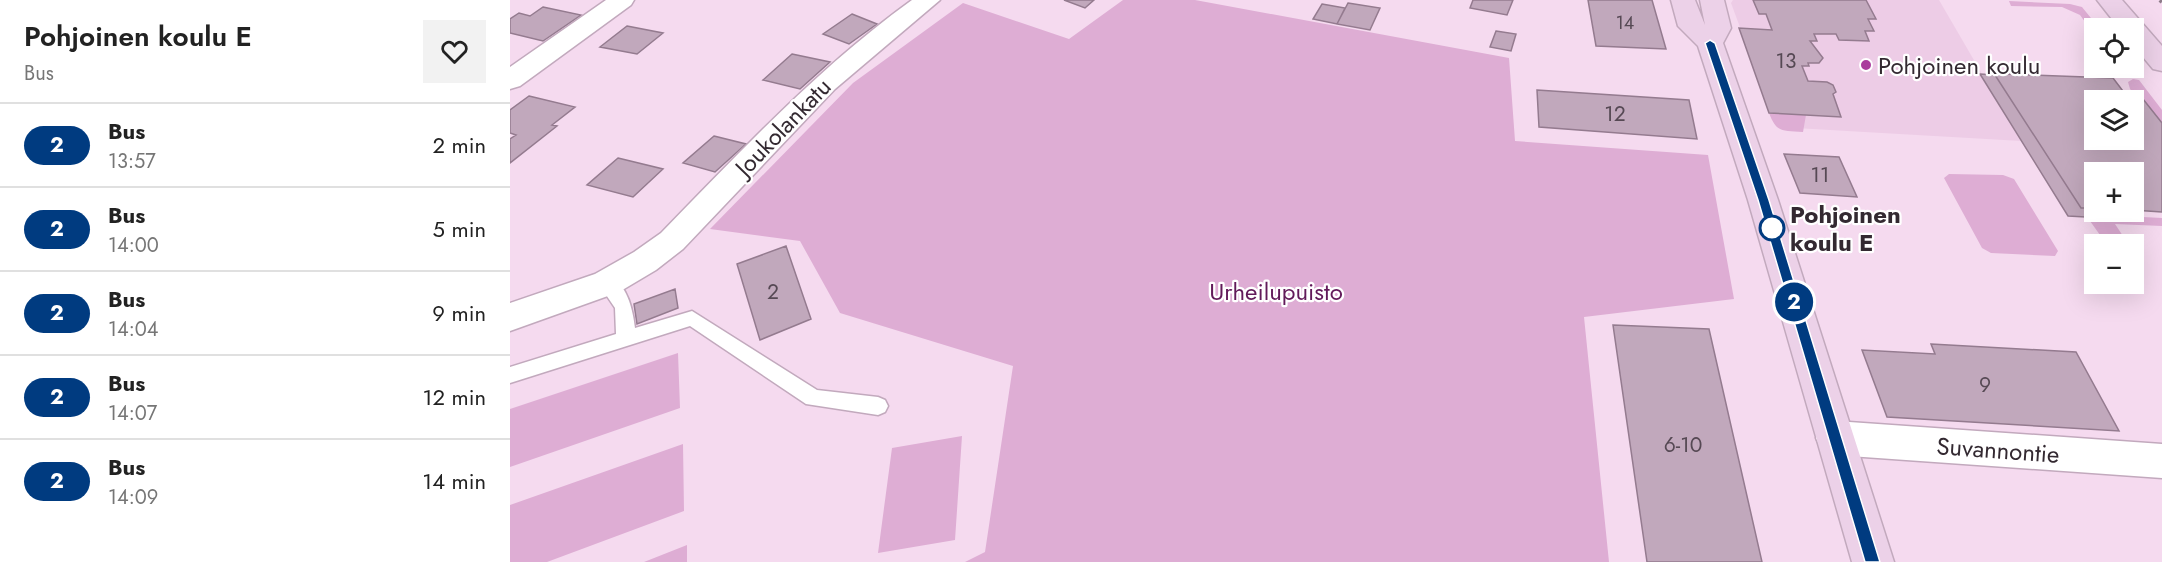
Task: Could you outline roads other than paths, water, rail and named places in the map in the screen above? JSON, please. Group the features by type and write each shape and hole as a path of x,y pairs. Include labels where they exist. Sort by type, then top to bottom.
{"street":[{"path":"510,80 622,0"},
{"name":"Joukolankatu","path":"510,317 607,283 645,261 672,241 832,77 865,46 928,0"},
{"path":"1683,0 1691,26 1710,43 1763,200 1873,562"},
{"path":"1710,43 1718,28 1712,0"},
{"path":"2109,0 2162,63"},
{"name":"Suvannontie","path":"1835,438 2162,461"}],"lane":[{"path":"607,283 624,307 626,338"},
{"path":"510,375 692,318 813,398 878,406"}],"place":[{"name":"Pohjoinen koulu","path":"1866,65"},
{"name":"Pohjoinen koulu E","path":"1772,228"}],"park label":[{"name":"Urheilupuisto","path":"1276,291"}]}
